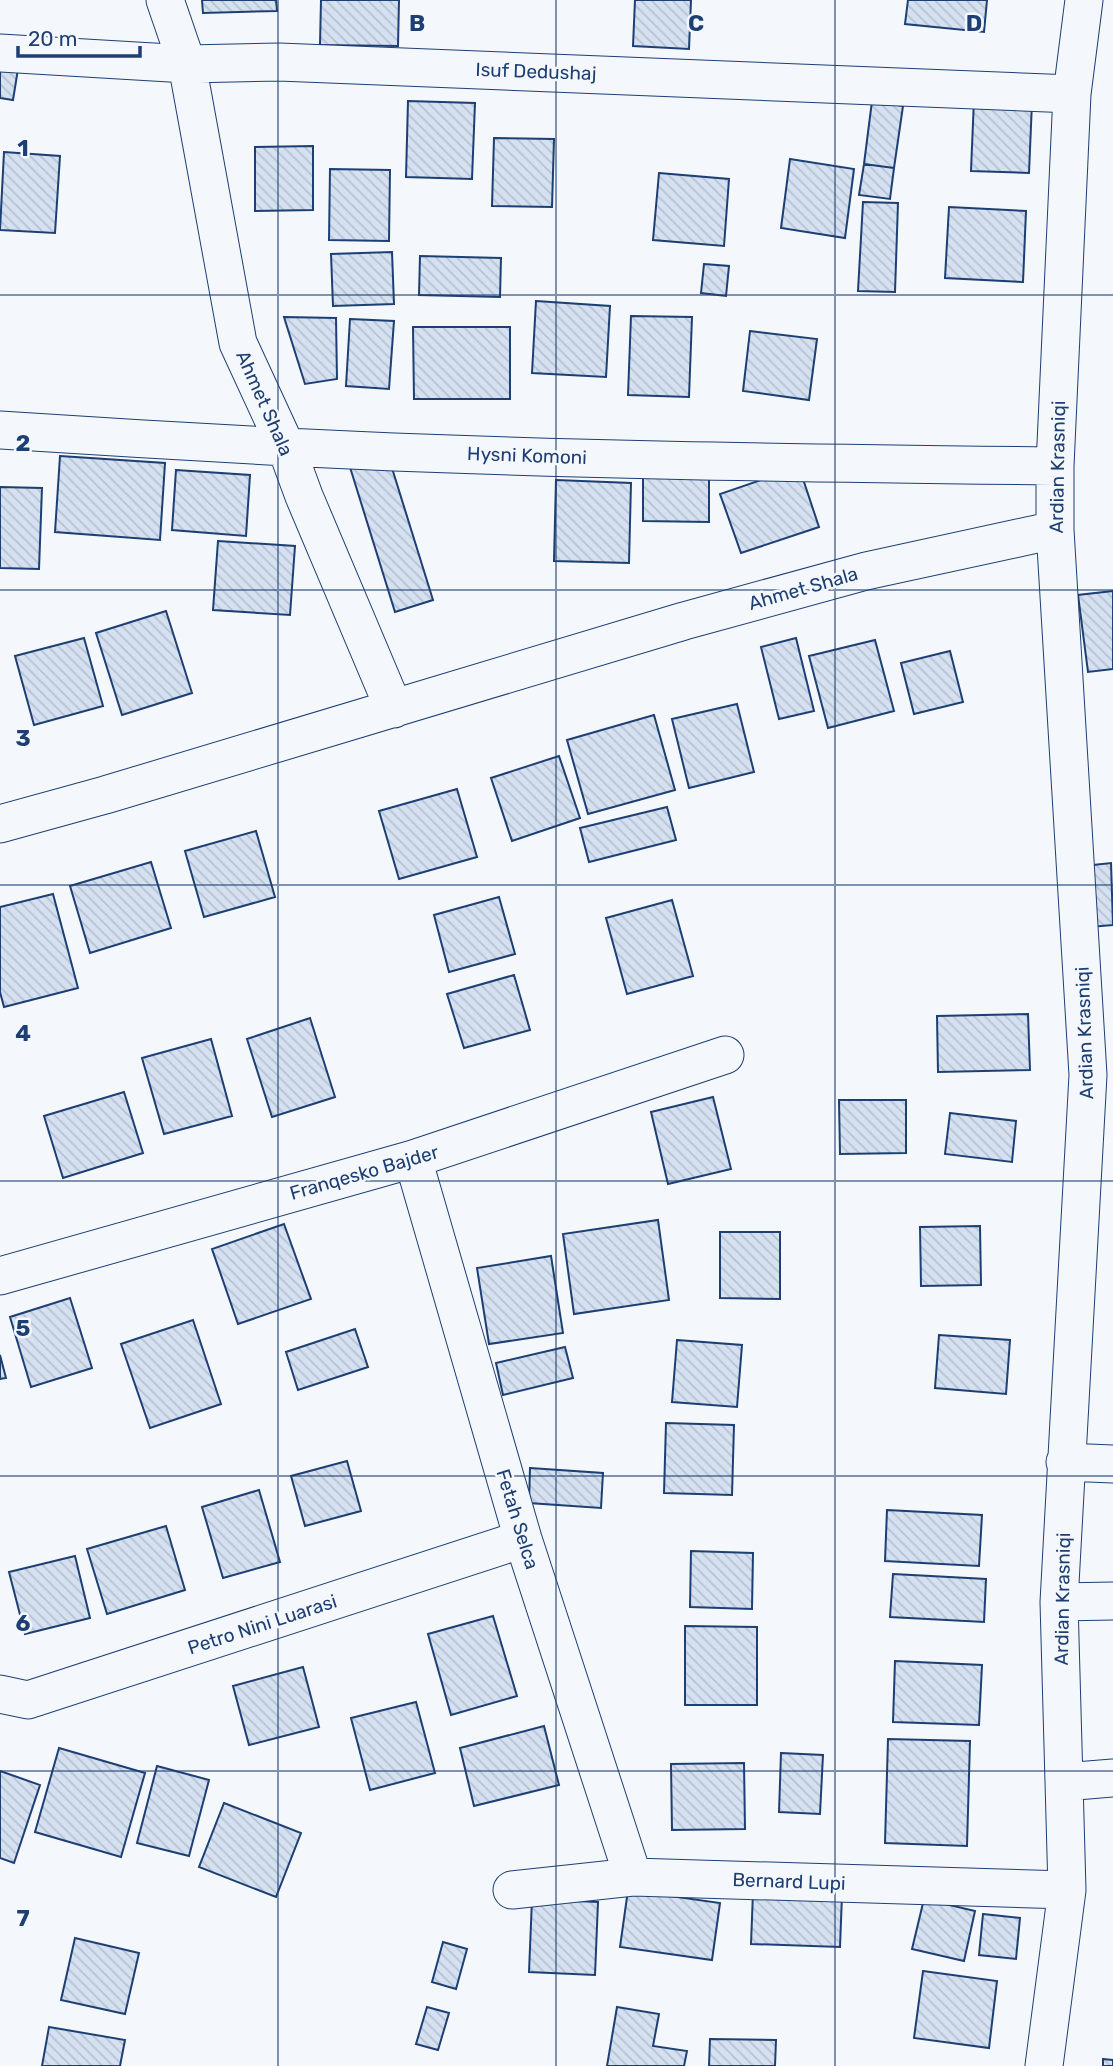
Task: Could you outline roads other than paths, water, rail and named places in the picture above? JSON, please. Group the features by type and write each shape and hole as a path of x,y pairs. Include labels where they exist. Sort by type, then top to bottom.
{"street":[{"name":"Ahmet Shala","path":"165,0 187,64 238,343 286,447 394,709"},
{"name":"Ardian Krasniqi","path":"1044,2066 1067,1890 1059,1601 1088,1075 1055,530 1055,466 1072,94 1084,0"},
{"name":"Isuf Dedushaj","path":"0,53 187,64 278,62 1072,94"},
{"name":"Hysni Komoni","path":"0,430 286,447 796,463 1055,466"},
{"name":"Ahmet Shala","path":"0,824 684,621 853,574 1055,530"},
{"name":"Franqesko Bajder","path":"0,1276 413,1159 725,1055"},
{"name":"Fetah Selca","path":"413,1159 523,1539 633,1877"},
{"path":"1066,1462 1113,1464"},
{"name":"Petro Nini Luarasi","path":"0,1694 28,1700 523,1539"},
{"path":"1059,1601 1113,1601"},
{"path":"1064,1782 1113,1778"},
{"name":"Bernard Lupi","path":"512,1889 633,1877 1067,1890"}]}
